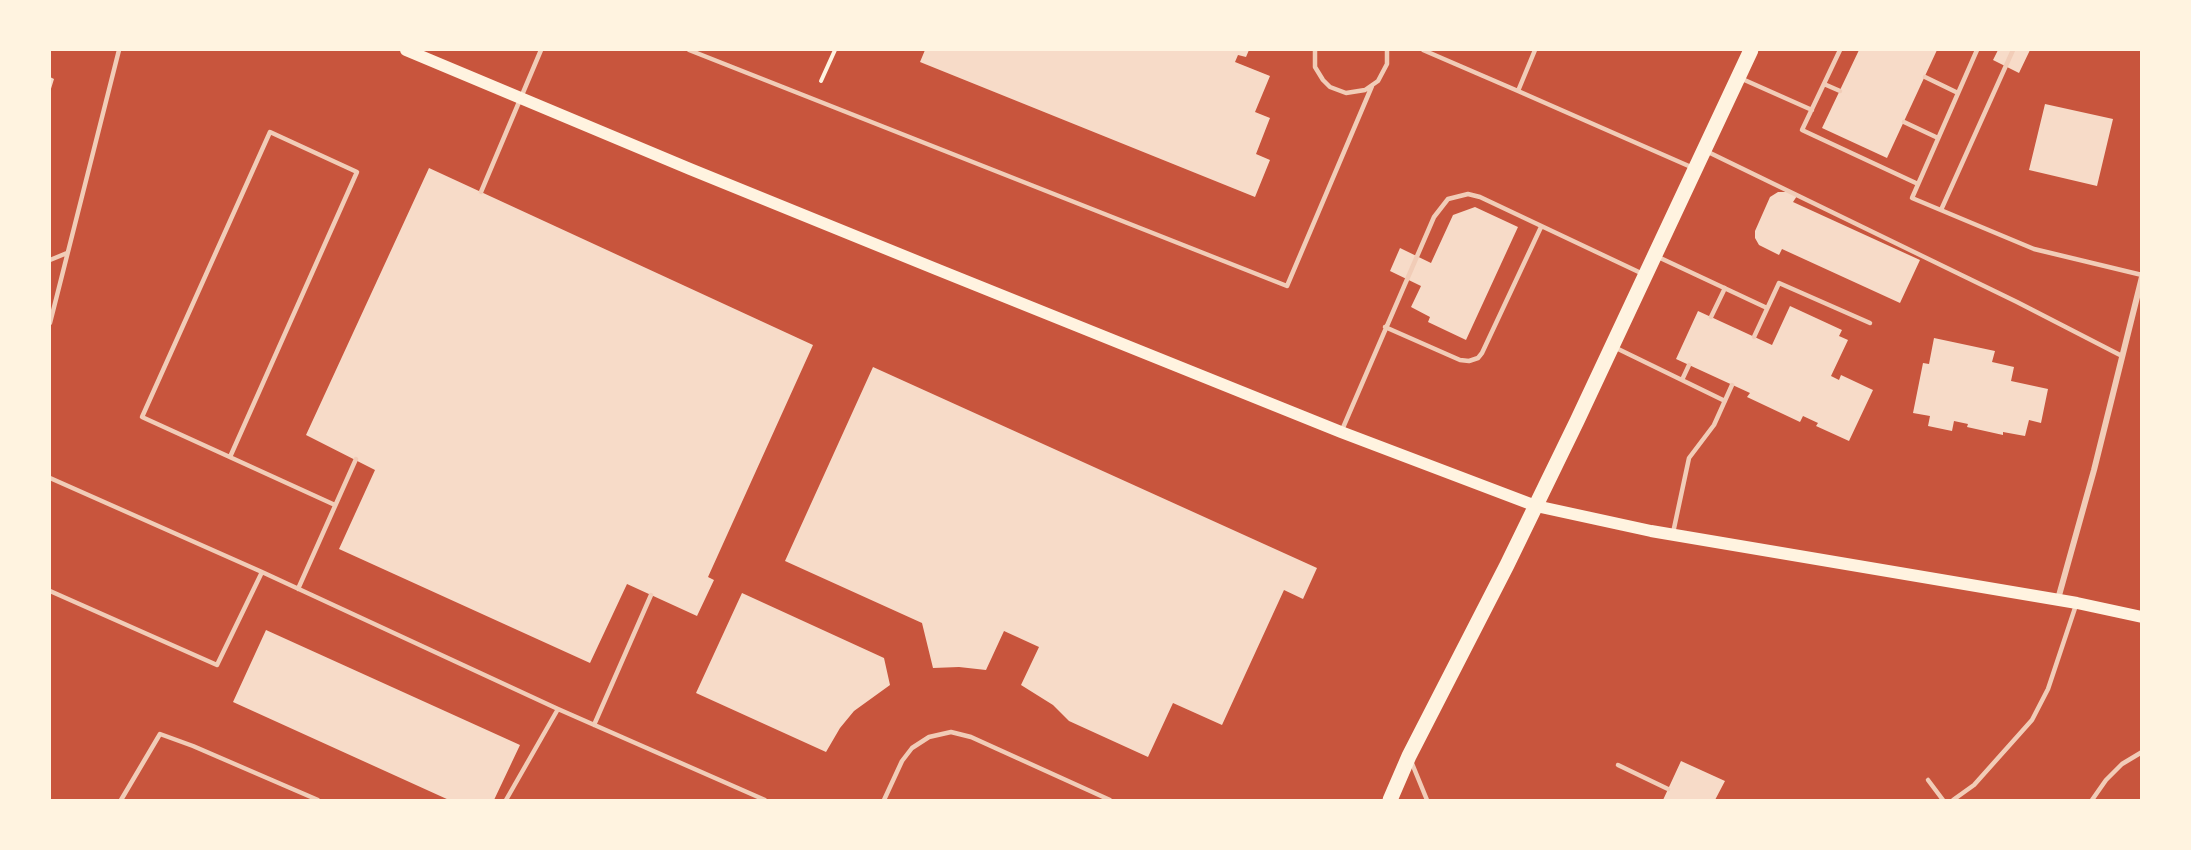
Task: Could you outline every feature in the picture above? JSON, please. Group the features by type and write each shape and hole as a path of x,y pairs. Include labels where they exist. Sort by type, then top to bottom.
{"main road":[{"path":"406,50 700,174 1341,432 1536,506 1611,524 2077,603 2142,617"},
{"path":"1390,801 1409,756 1536,506 1613,347 1751,50"}],"street":[{"path":"2057,600 2094,470 2142,276"}],"lane":[{"path":"50,323 119,50"},
{"path":"481,192 541,50"},
{"path":"689,50 1287,286 1372,86"},
{"path":"1315,50 1314,59 1317,71 1323,80 1330,87 1347,93 1354,93 1378,81 1385,71 1388,59 1387,50"},
{"path":"1423,50 1695,169"},
{"path":"1518,91 1535,50"},
{"path":"1840,50 1802,130 1918,184"},
{"path":"1977,50 1912,198 2034,249 2142,276"},
{"path":"1941,210 2013,50"},
{"path":"1925,77 1958,93"},
{"path":"1738,78 1812,110"},
{"path":"1824,84 1840,91"},
{"path":"1904,122 1938,138"},
{"path":"230,457 357,172 270,132 142,417 335,505"},
{"path":"1704,150 2017,302 2122,356"},
{"path":"1341,432 1434,217 1448,199 1468,194 1480,197 1646,276"},
{"path":"1385,327 1460,360 1469,361 1478,358 1541,226"},
{"path":"50,260 67,253"},
{"path":"1656,256 1767,309"},
{"path":"1754,337 1779,283 1870,323"},
{"path":"1712,317 1725,288"},
{"path":"1613,347 1725,401"},
{"path":"1682,380 1689,365"},
{"path":"1672,535 1689,458 1714,425 1732,385"},
{"path":"297,589 356,459"},
{"path":"50,478 765,801"},
{"path":"50,591 217,665 262,572"},
{"path":"594,725 651,595"},
{"path":"1953,801 1974,785 2032,720 2048,689 2077,603"},
{"path":"506,801 558,709"},
{"path":"884,801 902,761 912,748 929,737 951,732 971,737 1110,801"},
{"path":"122,801 160,734 193,746 318,801"},
{"path":"2092,801 2106,780 2122,764 2142,752"},
{"path":"1409,756 1427,801"},
{"path":"1618,765 1668,789"},
{"path":"1928,780 1943,801"}],"path":[{"path":"814,99 835,50"}],"building":[{"path":"925,50 1249,50 1246,57 1238,55 1235,62 1270,76 1255,112 1270,118 1256,154 1270,160 1255,197 920,62"},
{"path":"1859,50 1937,50 1887,158 1822,128"},
{"path":"1998,50 2030,50 2019,73 1993,60"},
{"path":"50,77 54,79 50,92"},
{"path":"2045,104 2113,119 2097,186 2029,170"},
{"path":"429,168 813,345 708,577 714,580 697,616 627,584 590,663 339,549 375,470 306,435"},
{"path":"1778,192 1787,192 1797,196 1793,202 1920,260 1900,303 1782,249 1779,255 1759,245 1755,238 1755,231 1770,197"},
{"path":"1475,207 1518,227 1466,340 1428,322 1430,317 1411,307 1421,286 1390,271 1400,248 1431,263 1453,215"},
{"path":"1790,306 1842,330 1839,336 1848,340 1831,376 1839,380 1841,375 1873,390 1849,441 1816,426 1818,423 1803,416 1800,422 1747,397 1750,393 1676,359 1698,311 1772,345"},
{"path":"1934,338 1995,351 1992,362 2014,367 2011,381 2048,389 2041,423 2029,420 2025,436 2003,432 2003,435 1967,427 1968,424 1954,421 1952,431 1928,426 1930,416 1913,413 1923,363 1929,364"},
{"path":"873,367 1317,568 1303,599 1284,590 1222,725 1173,703 1148,757 1069,721 1053,705 1021,685 1039,647 1004,631 986,670 959,667 933,668 922,623 785,561"},
{"path":"742,593 884,658 890,685 854,711 840,728 826,752 696,693"},
{"path":"266,630 520,745 494,800 449,800 233,702"},
{"path":"1681,761 1725,781 1715,800 1663,800"}]}
